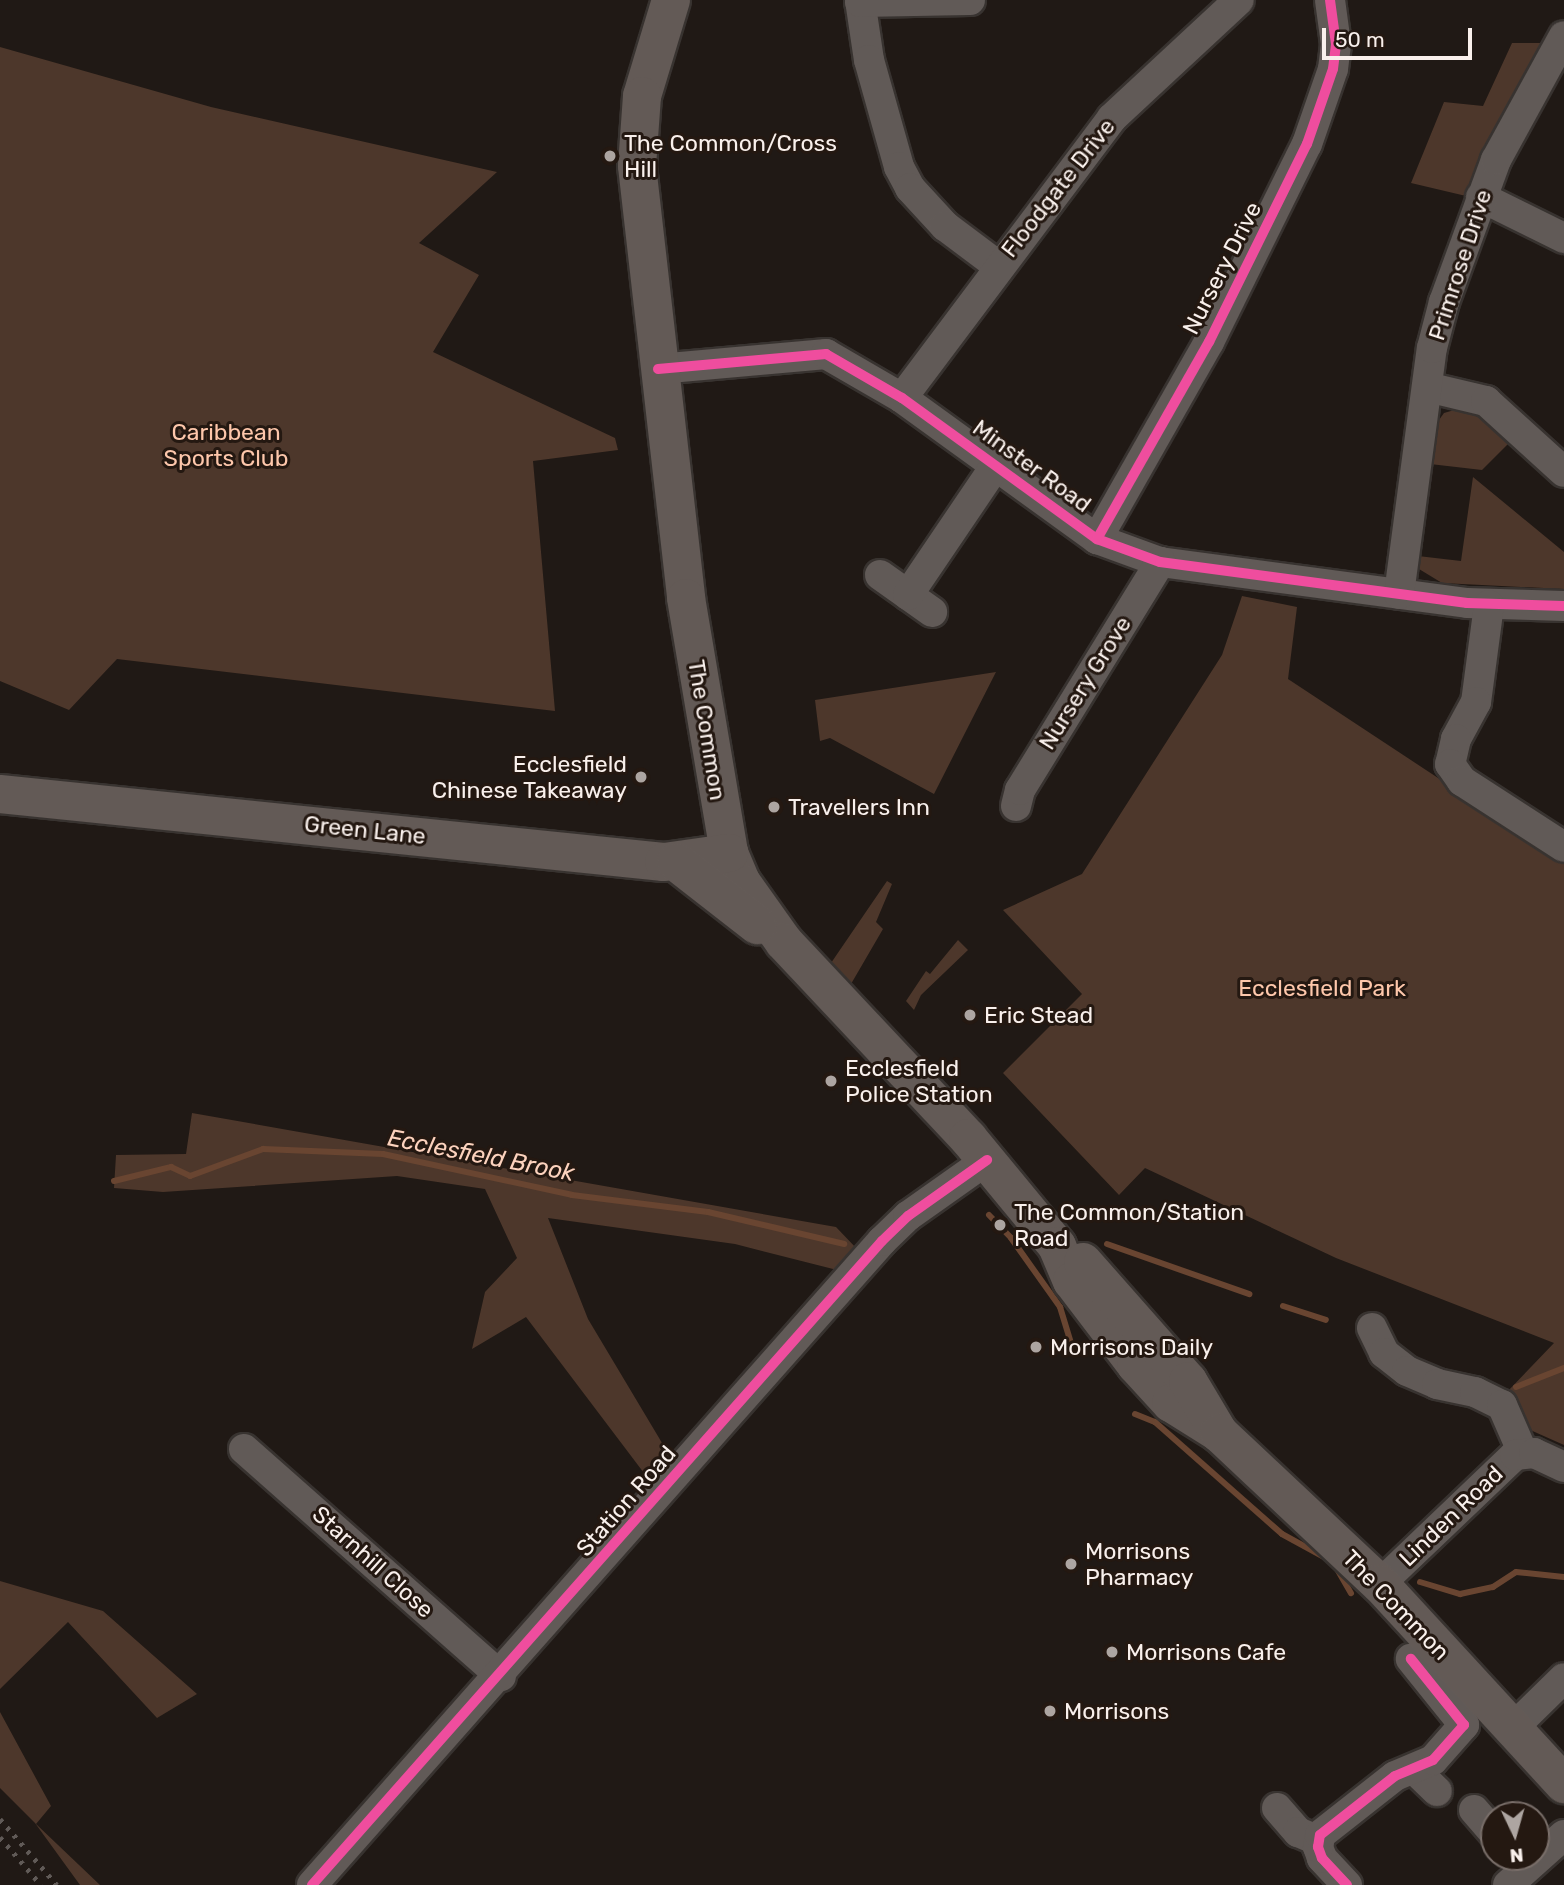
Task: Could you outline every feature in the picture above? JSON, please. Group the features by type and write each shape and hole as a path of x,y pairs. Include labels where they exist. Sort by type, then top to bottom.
{"main road":[{"name":"The Common","path":"671,0 642,96 637,166 686,598 729,853 742,883 784,942 987,1160 1057,1246 1086,1264 1142,1326 1188,1381 1219,1433 1380,1584 1564,1784"},
{"name":"Green Lane","path":"0,794 676,862 729,853"},
{"path":"676,862 736,912 784,942"}],"street":[{"path":"970,0 860,1 869,60 899,167 911,188 945,226 997,265"},
{"name":"Nursery Drive","path":"1097,540 1209,342 1307,144 1333,69 1335,33 1330,0"},
{"name":"Floodgate Drive","path":"902,398 997,265 1112,118 1224,5"},
{"name":"Primrose Drive","path":"1399,594 1427,387 1444,302 1480,197 1519,113 1564,36"},
{"path":"1480,197 1564,238"},
{"name":"Minster Road","path":"658,369 826,354 902,398 1097,540 1160,562 1489,605 1564,606"},
{"path":"1427,387 1486,401 1564,472"},
{"path":"908,595 996,465"},
{"name":"Nursery Grove","path":"1016,806 1027,779 1160,562"},
{"path":"880,575 932,612"},
{"path":"1489,605 1476,702 1456,739 1450,764 1462,781 1564,847"},
{"name":"Station Road","path":"312,1885 501,1676 882,1241 908,1216 987,1160"},
{"path":"1372,1328 1384,1353 1407,1371 1437,1384 1475,1392 1502,1405 1523,1453"},
{"name":"Starnhill Close","path":"244,1449 501,1676"},
{"name":"Linden Road","path":"1380,1584 1487,1479 1523,1453 1534,1453 1564,1467"},
{"path":"1319,1841 1350,1807 1395,1776 1416,1771 1433,1760 1464,1724 1411,1659"},
{"path":"1513,1728 1564,1678"},
{"path":"1416,1771 1437,1791"},
{"path":"1277,1808 1298,1832 1319,1841"},
{"path":"1474,1810 1480,1817"},
{"path":"1523,1874 1564,1835"},
{"path":"1319,1841 1322,1858 1347,1885"}],"green space":[{"path":"1512,43 1543,43 1466,196 1411,183 1444,102 1483,106"},
{"name":"Caribbean Sports Club","path":"0,47 211,107 497,172 419,243 479,275 433,352 615,438 618,450 533,461 555,711 117,659 69,710 0,681"},
{"path":"1461,408 1515,437 1482,470 1430,464 1436,424 1444,413"},
{"path":"1473,477 1564,552 1564,589 1442,583 1419,569 1418,556 1461,561"},
{"name":"Ecclesfield Park","path":"1242,596 1297,607 1288,679 1564,861 1564,1445 1528,1429 1507,1392 1554,1343 1336,1258 1145,1168 1119,1195 1003,1073 1082,994 1003,910 1082,874 1222,655"},
{"path":"996,672 934,794 830,738 820,741 815,700"},
{"path":"887,881 892,884 876,922 883,929 851,984 831,963"},
{"path":"958,940 968,950 921,995 914,1010 906,1001 926,971 930,974"},
{"path":"192,1113 836,1227 858,1250 841,1271 735,1244 548,1218 588,1319 677,1468 653,1485 526,1317 472,1349 485,1292 517,1258 485,1189 397,1176 163,1192 114,1188 116,1155 186,1154"},
{"path":"0,1581 103,1611 197,1694 157,1718 68,1622 0,1689"},
{"path":"0,1712 51,1806 36,1824 100,1885 80,1885 35,1823 0,1788"}],"waterway":[{"name":"Ecclesfield Brook","path":"114,1181 171,1167 190,1176 263,1149 383,1154 572,1195 708,1212 844,1244"},
{"name":"Ecclesfield Brook","path":"989,1215 1011,1238 1060,1307 1071,1344"},
{"path":"1107,1244 1249,1294"},
{"path":"1283,1306 1326,1320"},
{"path":"1516,1387 1564,1368"},
{"name":"Ecclesfield Brook","path":"1135,1414 1155,1422 1282,1534 1333,1562 1351,1593"},
{"name":"Ecclesfield Brook","path":"1420,1582 1460,1594 1493,1587 1516,1572 1564,1577"}],"railway":[{"path":"0,1819 57,1885"},
{"path":"0,1837 41,1885"}],"cycle path":[{"path":"1097,539 1209,342 1307,144 1333,69 1336,44 1330,0"},
{"path":"658,369 826,354 902,398 1097,539 1160,562 1467,603 1564,606"},
{"path":"312,1885 882,1241 908,1216 987,1160"},
{"path":"1347,1885 1322,1858 1318,1847 1320,1835 1395,1776 1433,1760 1464,1725 1411,1659"}],"place":[{"name":"The Common/Cross Hill","path":"610,156"},
{"name":"Ecclesfield Chinese Takeaway","path":"641,777"},
{"name":"Travellers Inn","path":"774,807"},
{"name":"Eric Stead","path":"970,1015"},
{"name":"Ecclesfield Police Station","path":"831,1081"},
{"name":"The Common/Station Road","path":"1000,1225"},
{"name":"Morrisons Daily","path":"1036,1347"},
{"name":"Morrisons Pharmacy","path":"1071,1564"},
{"name":"Morrisons Cafe","path":"1112,1652"},
{"name":"Morrisons","path":"1050,1711"}]}
